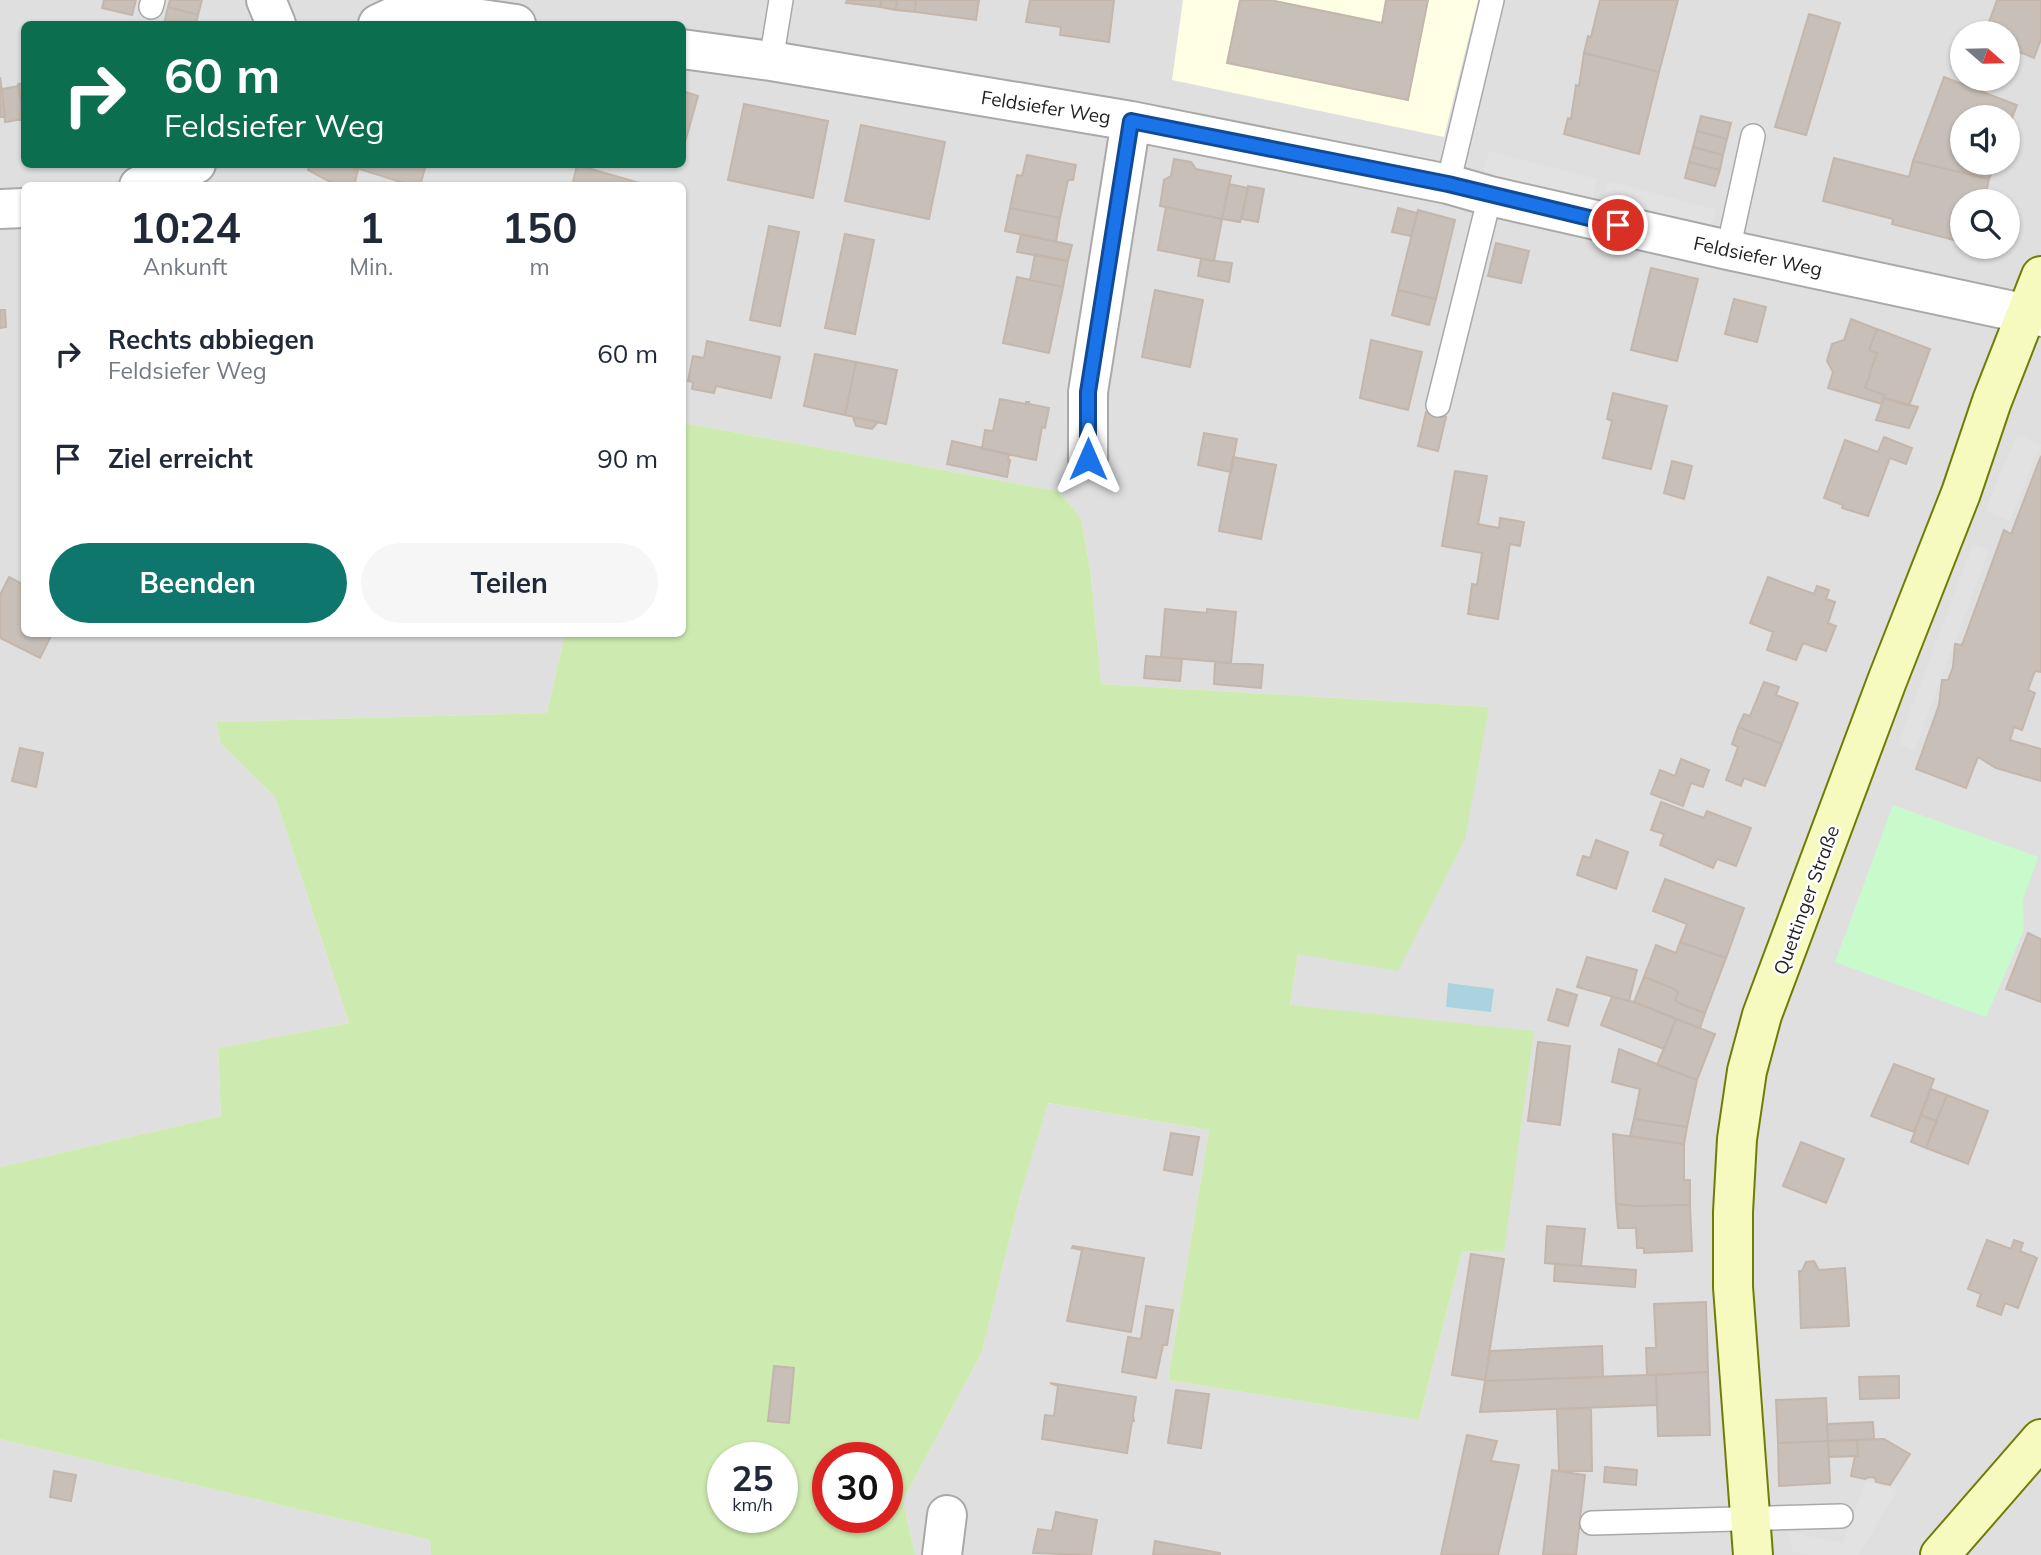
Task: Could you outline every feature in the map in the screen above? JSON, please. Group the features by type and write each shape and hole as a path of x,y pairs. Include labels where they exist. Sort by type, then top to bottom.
{"street":[{"path":"266,0 275,21"},
{"path":"384,21 410,9 495,21"},
{"name":"Feldsiefer Weg","path":"686,50 771,61 1131,121 1448,184 1728,250 2034,315"},
{"path":"1088,459 1088,392 1131,121"},
{"path":"150,182 186,168"},
{"path":"0,209 21,208"},
{"name":"Quettinger Straße","path":"1752,1537 1733,1287 1737,1139 1747,1071 1762,1015 1961,492 1992,401 2034,315 2041,276"},
{"path":"1940,1555 2041,1439"},
{"path":"942,1555 947,1515"}],"lane":[{"path":"771,61 781,0"},
{"path":"1448,184 1492,0"},
{"path":"1728,250 1753,136"},
{"path":"1438,405 1490,196"},
{"path":"1592,1523 1752,1537 1842,1516"}],"shaded area":[{"path":"0,0 2041,0 2041,1555 915,1555 903,1500 982,1352 1020,1196 1047,1103 1209,1130 1168,1380 1419,1420 1462,1251 1504,1252 1290,1005 1298,954 1489,707 1101,684 1091,575 1081,518 1058,491 686,424 686,182 21,182 21,637 564,637 547,713 216,722 221,744 275,797 349,1023 218,1048 221,1116 0,1167"},
{"path":"1183,0 1478,0 1444,137 1172,80"},
{"path":"1489,151 1597,179 1591,205 1482,178"},
{"path":"1609,181 1716,210 1709,234 1601,208"},
{"path":"2017,434 2041,445 2010,521 1985,511"},
{"path":"1973,544 1989,550 1914,751 1898,744"},
{"path":"0,1439 430,1540 431,1555 0,1555"},
{"path":"1866,1481 1898,1490 1858,1555 1813,1555 1792,1551 1789,1532 1843,1543"}],"green space":[{"path":"686,424 1058,491 1081,518 1091,575 1101,684 1489,707 1465,839 1398,971 1298,954 1290,1005 1534,1031 1504,1252 1462,1251 1419,1420 1168,1380 1209,1130 1048,1103 1020,1196 982,1352 903,1500 915,1555 431,1555 430,1540 0,1439 0,1167 221,1116 218,1048 349,1023 275,797 221,744 216,722 547,713 564,637 686,637"},
{"path":"1893,805 2038,857 2023,900 2024,930 1986,1017 1835,962"}],"water":[{"path":"1448,983 1494,989 1491,1012 1446,1007"}],"building":[{"path":"104,0 136,0 132,15 102,8"},
{"path":"170,0 202,0 198,15 168,7"},
{"path":"847,0 881,0 880,7 846,3"},
{"path":"881,0 897,0 896,10 880,7"},
{"path":"897,0 916,0 915,12 896,10"},
{"path":"916,0 979,0 976,20 915,12"},
{"path":"1030,0 1114,0 1109,42 1060,35 1061,27 1026,22"},
{"path":"1240,0 1270,0 1382,23 1386,0 1428,0 1408,100 1227,63"},
{"path":"1600,0 1678,0 1659,72 1584,53"},
{"path":"1997,0 2041,0 2041,39 2034,58 2020,52 2020,21 1989,21"},
{"path":"168,7 198,15 197,21 165,21"},
{"path":"1809,14 1840,23 1806,135 1775,127"},
{"path":"1584,53 1659,72 1639,154 1564,134 1568,118 1571,119"},
{"path":"0,77 5,116 0,117"},
{"path":"1944,77 1950,79 1950,91 1980,91 2017,105 1950,105 1950,170 1913,161"},
{"path":"19,86 21,119 5,122 2,89"},
{"path":"686,92 698,96 686,139"},
{"path":"744,104 828,121 813,198 728,180"},
{"path":"1701,116 1731,123 1727,139 1697,131"},
{"path":"861,125 945,142 929,219 845,201"},
{"path":"1697,131 1727,139 1723,155 1693,147"},
{"path":"1693,147 1723,155 1720,170 1689,162"},
{"path":"1027,155 1076,165 1073,180 1068,180 1060,218 1010,208 1017,175 1022,176"},
{"path":"1834,158 1909,177 1913,161 1950,170 1950,175 1972,175 1989,179 1987,189 1950,189 1950,239 1892,224 1893,219 1823,201"},
{"path":"1174,159 1191,162 1196,169 1231,176 1222,219 1160,206 1164,180 1171,176"},
{"path":"1689,162 1720,170 1715,186 1685,178"},
{"path":"357,168 425,168 421,182 400,182"},
{"path":"576,168 587,168 636,182 573,182"},
{"path":"308,170 358,170 355,182 330,182"},
{"path":"1972,175 1990,175 1989,179"},
{"path":"1229,184 1248,188 1240,222 1222,219"},
{"path":"1248,186 1264,189 1258,222 1242,219"},
{"path":"1166,207 1222,219 1214,261 1158,250"},
{"path":"1010,208 1060,218 1056,242 1005,231"},
{"path":"1398,208 1417,213 1411,236 1392,232"},
{"path":"1418,210 1455,220 1436,299 1398,290"},
{"path":"769,226 799,232 780,326 750,320"},
{"path":"845,234 874,240 855,334 825,328"},
{"path":"1021,234 1072,245 1068,261 1017,252"},
{"path":"1496,243 1529,251 1521,283 1488,276"},
{"path":"1035,254 1068,261 1063,287 1030,280"},
{"path":"1201,259 1232,263 1229,282 1198,276"},
{"path":"1651,268 1698,279 1677,361 1631,350"},
{"path":"1017,277 1063,287 1049,353 1003,343"},
{"path":"1155,290 1203,300 1190,367 1142,357"},
{"path":"1398,290 1436,299 1429,325 1392,315"},
{"path":"1734,299 1766,307 1757,342 1725,334"},
{"path":"0,310 5,310 6,327 0,328"},
{"path":"1851,319 1877,329 1869,350 1877,353 1865,388 1885,395 1882,404 1828,388 1833,372 1827,361 1832,344 1844,340"},
{"path":"1877,329 1930,349 1909,406 1865,388 1877,353 1869,350"},
{"path":"1371,340 1422,352 1408,410 1360,398"},
{"path":"707,341 780,357 771,398 716,386 714,393 692,389 693,382 688,381 693,356 704,358"},
{"path":"815,354 856,362 845,415 804,406"},
{"path":"856,362 897,370 886,424 845,415"},
{"path":"1613,393 1667,406 1651,469 1603,458 1612,421 1607,419"},
{"path":"1884,398 1918,407 1909,428 1876,420"},
{"path":"1000,399 1026,404 1029,402 1049,408 1045,428 1042,427 1036,460 982,449 985,430 993,431"},
{"path":"1426,412 1446,417 1438,451 1418,446"},
{"path":"853,417 878,422 872,429 856,426"},
{"path":"1204,433 1237,439 1231,472 1198,465"},
{"path":"1884,437 1912,448 1906,464 1890,458 1868,516 1842,508 1843,505 1824,498 1845,440 1878,452"},
{"path":"952,441 1009,454 1007,477 947,464"},
{"path":"2041,456 2041,672 2035,671 2028,690 2035,693 2022,730 2014,727 2010,740 2041,749 2041,781 1996,768 1978,757 1966,788 1916,769 1939,705 1942,680 1948,680 1953,667 1955,644 1962,645 2004,530 2011,534"},
{"path":"1233,457 1276,465 1261,539 1219,531"},
{"path":"1672,461 1692,466 1684,499 1664,493"},
{"path":"1455,471 1487,476 1478,524 1499,528 1500,518 1524,522 1520,546 1510,544 1498,619 1468,614 1472,584 1477,585 1482,553 1442,546"},
{"path":"9,577 21,583 21,637 50,637 40,658 0,638 0,595"},
{"path":"1768,577 1814,594 1817,586 1829,590 1826,599 1835,602 1828,623 1836,626 1826,651 1803,643 1796,660 1767,650 1773,632 1750,623"},
{"path":"1165,609 1207,613 1207,609 1236,612 1231,663 1161,657"},
{"path":"1146,656 1182,659 1180,681 1144,678"},
{"path":"1215,662 1263,665 1261,688 1214,684"},
{"path":"1764,682 1779,687 1776,695 1798,703 1782,744 1738,727 1744,714 1750,716"},
{"path":"1738,727 1782,744 1765,786 1744,778 1741,786 1726,780 1738,747 1732,744"},
{"path":"20,748 43,753 36,787 12,781"},
{"path":"1681,759 1709,770 1703,787 1691,783 1683,806 1651,794 1660,770 1675,776"},
{"path":"1661,802 1704,818 1707,811 1751,828 1736,866 1717,859 1713,868 1660,845 1664,834 1651,830"},
{"path":"1596,840 1628,852 1616,889 1577,875 1583,856 1590,858"},
{"path":"1665,879 1744,908 1726,958 1680,942 1687,924 1653,911"},
{"path":"2028,933 2041,939 2041,1002 2006,989"},
{"path":"1680,942 1726,958 1705,1013 1675,1000 1678,992 1672,988 1644,977 1656,945 1676,953"},
{"path":"1587,957 1637,970 1629,1001 1577,987"},
{"path":"1644,977 1672,988 1678,992 1675,1000 1705,1013 1700,1028 1634,1002"},
{"path":"1557,989 1577,995 1568,1026 1548,1020"},
{"path":"1612,997 1634,1002 1676,1019 1664,1049 1601,1025"},
{"path":"1676,1019 1715,1034 1697,1080 1657,1065"},
{"path":"1538,1042 1570,1046 1560,1125 1528,1121"},
{"path":"1619,1049 1697,1080 1687,1127 1634,1119 1640,1089 1612,1082"},
{"path":"1894,1064 1934,1079 1914,1132 1871,1116"},
{"path":"1931,1089 1947,1095 1936,1121 1921,1115"},
{"path":"1947,1095 1988,1111 1968,1164 1926,1148"},
{"path":"1921,1115 1936,1121 1926,1148 1911,1142"},
{"path":"1634,1119 1687,1127 1684,1144 1630,1136"},
{"path":"1171,1133 1199,1137 1192,1175 1164,1170"},
{"path":"1613,1134 1684,1144 1684,1180 1690,1180 1690,1205 1616,1204"},
{"path":"1801,1142 1844,1159 1826,1203 1783,1186"},
{"path":"1616,1204 1690,1205 1692,1251 1644,1253 1644,1248 1637,1248 1636,1228 1618,1228"},
{"path":"1547,1226 1585,1229 1581,1266 1545,1263"},
{"path":"1987,1240 2011,1249 2014,1240 2023,1243 2020,1251 2037,1258 2018,1308 2005,1303 2001,1315 1977,1306 1981,1294 1968,1289"},
{"path":"1073,1246 1144,1258 1131,1332 1067,1321 1082,1250 1072,1248"},
{"path":"1471,1254 1504,1259 1485,1380 1452,1375"},
{"path":"1814,1261 1819,1270 1845,1268 1849,1326 1801,1328 1799,1271 1802,1271 1806,1262"},
{"path":"1555,1264 1636,1270 1635,1287 1554,1281"},
{"path":"1706,1302 1708,1372 1647,1375 1646,1348 1656,1348 1654,1304"},
{"path":"1146,1306 1173,1310 1167,1345 1163,1345 1156,1378 1122,1372 1128,1337 1141,1339"},
{"path":"1602,1346 1603,1377 1485,1381 1490,1351"},
{"path":"774,1366 794,1368 789,1423 768,1421"},
{"path":"1708,1372 1710,1435 1658,1436 1656,1375"},
{"path":"1656,1375 1657,1405 1480,1412 1485,1381"},
{"path":"1899,1376 1899,1398 1860,1399 1859,1377"},
{"path":"1050,1383 1136,1397 1127,1453 1042,1439 1045,1415 1054,1416 1058,1386"},
{"path":"1176,1390 1209,1394 1201,1448 1168,1443"},
{"path":"1826,1398 1828,1441 1778,1443 1776,1400"},
{"path":"1591,1408 1592,1471 1559,1471 1557,1409"},
{"path":"1873,1422 1874,1439 1828,1441 1827,1424"},
{"path":"1467,1435 1497,1441 1491,1461 1519,1465 1498,1555 1441,1555"},
{"path":"1884,1439 1910,1454 1890,1485 1876,1482 1875,1478 1851,1476 1855,1456 1858,1456 1857,1440"},
{"path":"1857,1440 1858,1456 1829,1457 1828,1441"},
{"path":"1828,1441 1830,1483 1779,1486 1778,1443"},
{"path":"1605,1467 1637,1470 1636,1485 1604,1482"},
{"path":"1552,1470 1585,1475 1576,1555 1543,1555"},
{"path":"54,1471 76,1475 71,1501 50,1497"},
{"path":"1056,1512 1097,1520 1091,1555 1033,1553 1038,1529 1052,1531"},
{"path":"1155,1541 1220,1553 1220,1555 1153,1555"}],"route":[{"path":"1088,459 1088,392 1131,121 1448,184 1618,225"}]}
